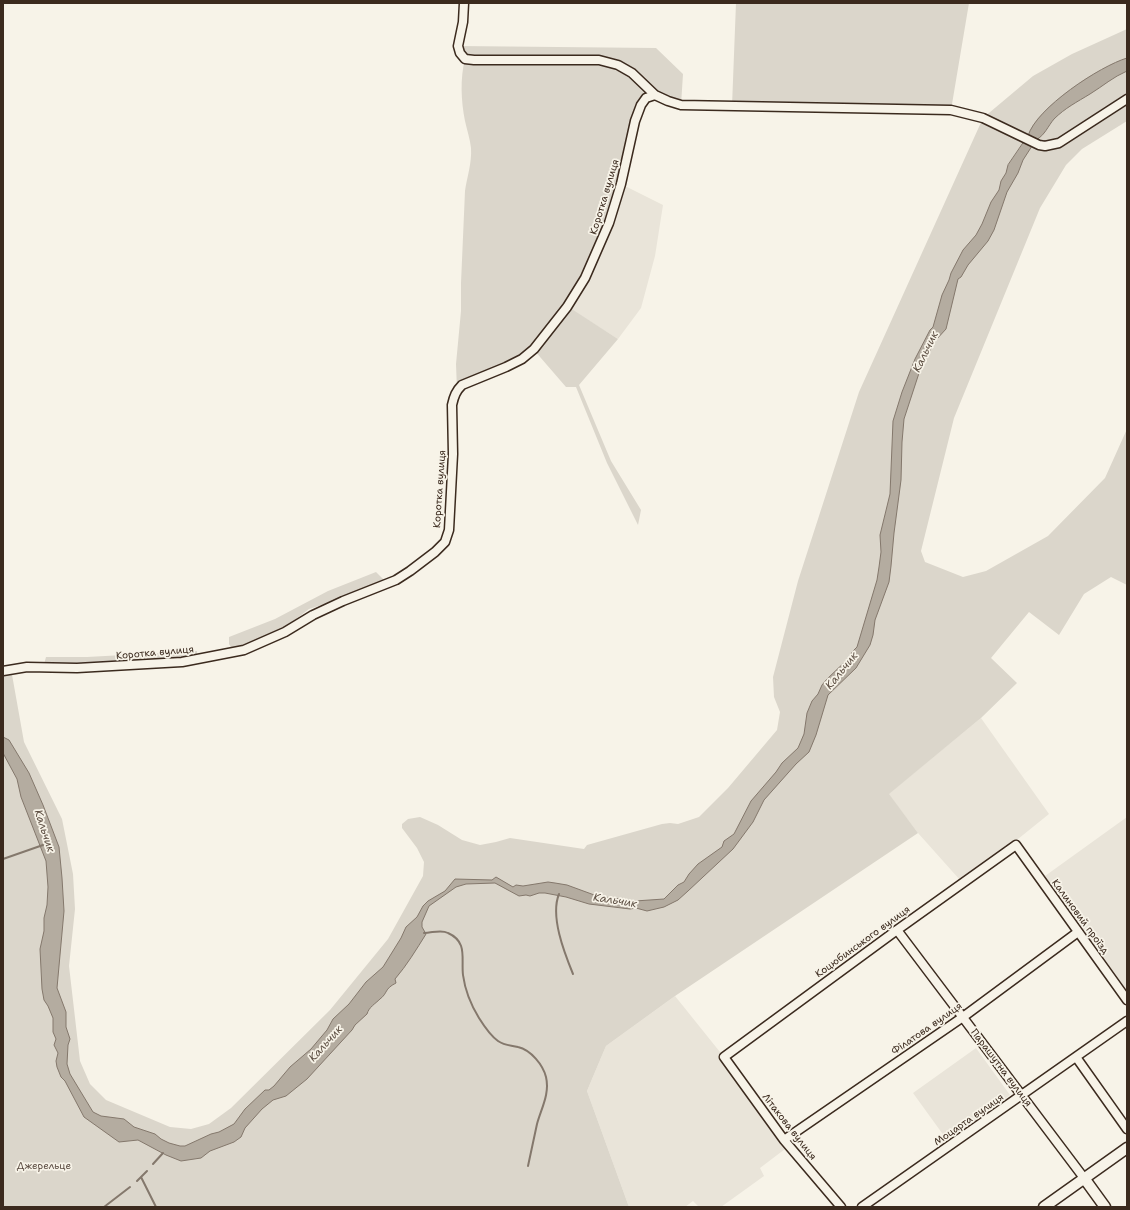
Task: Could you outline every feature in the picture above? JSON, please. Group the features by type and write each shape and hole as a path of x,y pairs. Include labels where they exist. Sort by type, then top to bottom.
{"main road":[{"path":"1044,1207 1127,1148"},
{"name":"Парашутна вулиця","path":"1084,1178 1105,1207"}],"street":[{"path":"464,3 463,22 458,46 460,53 465,59 599,60 618,65 632,74 655,95 681,105 951,110 983,118 1038,145 1045,146 1058,143 1127,99"},
{"name":"Коротка вулиця","path":"3,671 27,667 96,668 182,662 244,650 285,632 313,615 343,601 396,580 435,552 444,542 448,530 452,484 452,405 457,390 462,385 506,367 534,350 567,306 585,278 609,224 621,184 635,121 641,104 646,98 655,95"},
{"name":"Коцюбинського вулиця","path":"724,1057 1016,845"},
{"name":"Калиновий проїзд","path":"1016,845 1127,1000"},
{"name":"Парашутна вулиця","path":"897,930 1084,1178"},
{"name":"Філатова вулиця","path":"784,1140 962,1017 1078,932"},
{"name":"Моцарта вулиця","path":"862,1207 1127,1021"},
{"name":"Літакова вулиця","path":"724,1057 784,1140 841,1207"},
{"path":"1076,1057 1127,1128"}],"shaded area":[{"path":"621,184 663,205 655,256 641,308 618,339 567,307"},
{"path":"981,718 1049,814 1018,839 960,880 918,833 888,794"},
{"path":"1127,817 1127,991 1045,876"},
{"path":"675,996 724,1057 789,1146 760,1168 764,1176 721,1207 699,1207 693,1201 685,1207 629,1207 587,1091 606,1046"},
{"path":"976,1048 1010,1095 947,1140 913,1093"}],"green space":[{"path":"736,3 969,3 951,110 732,106"},
{"name":"Джерельце","path":"1127,29 1127,121 1082,149 1066,165 1040,208 954,418 921,551 925,562 963,577 986,571 1048,536 1105,478 1127,429 1127,585 1111,577 1084,594 1059,635 1029,612 991,658 1017,683 981,718 889,794 918,833 675,996 606,1046 587,1091 629,1207 3,1207 3,671 11,669 24,742 62,819 73,874 75,909 69,966 80,1061 90,1084 106,1100 170,1127 191,1129 209,1124 231,1108 330,1010 388,939 423,876 424,862 417,848 402,828 402,824 408,819 420,817 438,825 462,840 480,845 510,838 584,849 587,845 662,824 678,824 699,817 728,788 777,730 780,712 774,697 773,677 798,581 859,392 983,118 1033,76 1072,54"},
{"path":"458,46 656,48 683,74 681,105 655,95 641,105 609,223 567,306 618,339 579,385 611,461 641,510 638,525 607,463 576,387 566,387 534,350 457,390 456,364 461,311 465,191 471,154 471,145 465,121 462,98 462,74 465,59"},
{"path":"376,572 384,580 340,599 309,609 279,632 256,643 232,649 229,644 229,637 275,619 328,591"},
{"path":"197,651 197,660 43,668 46,657 87,657"}],"water":[{"path":"1127,58 1127,71 1071,105 1054,119 1042,136 1036,140 1028,136 1033,125 1056,101 1086,79 1115,62"},
{"name":"Кальчик","path":"1024,142 1032,146 1023,160 1018,173 1007,192 994,230 988,241 958,279 946,329 935,341 921,367 904,419 901,480 889,582 875,620 870,645 856,668 828,695 816,735 809,752 796,764 764,800 753,822 733,849 678,900 664,907 647,911 636,908 630,909 589,904 566,897 545,893 530,896 519,896 495,883 466,884 456,887 429,906 422,922 422,927 426,934 395,979 396,983 390,987 371,1007 367,1014 355,1025 307,1079 286,1096 273,1100 262,1109 245,1128 241,1137 234,1142 210,1151 201,1158 181,1161 138,1140 119,1142 84,1117 65,1081 61,1077 57,1067 56,1061 58,1053 54,1045 56,1039 53,1032 53,1018 44,1000 42,989 40,949 47,905 48,887 46,861 21,797 17,779 3,753 3,737 9,740 29,773 59,847 64,911 57,988 66,1012 66,1027 70,1039 68,1045 67,1064 70,1074 93,1112 101,1116 124,1119 134,1127 155,1134 169,1143 180,1146 185,1146 234,1124 245,1109 265,1090 269,1090 274,1086 290,1067 311,1049 327,1030 333,1019 349,1004 366,982 383,967 406,927 417,917 423,906 428,901 445,891 455,879 492,880 496,877 513,887 516,885 523,886 548,882 567,885 597,896 635,901 664,899 678,885 684,882 698,864 722,847 724,841 734,834 751,801 782,763 798,748 804,734 807,713 812,701 818,694 822,685 850,657 852,652 857,647 877,580 881,552 880,535 890,494 893,421 902,392 915,359 933,327 942,295 951,273 963,250 976,235 991,202 999,190 1008,165"}],"waterway":[{"name":"Кальчик","path":"3,859 43,845"},
{"path":"559,894 556,913 557,923 562,945 573,974"},
{"path":"424,933 439,931 445,932 458,941 462,951 465,986 471,1003 481,1021 490,1034 498,1041 506,1045 523,1049 532,1055 544,1072 547,1083 546,1095 537,1124 528,1166"},
{"path":"153,1164 163,1153"},
{"path":"137,1181 147,1171"},
{"path":"141,1177 156,1207"},
{"path":"104,1207 130,1187"}]}
